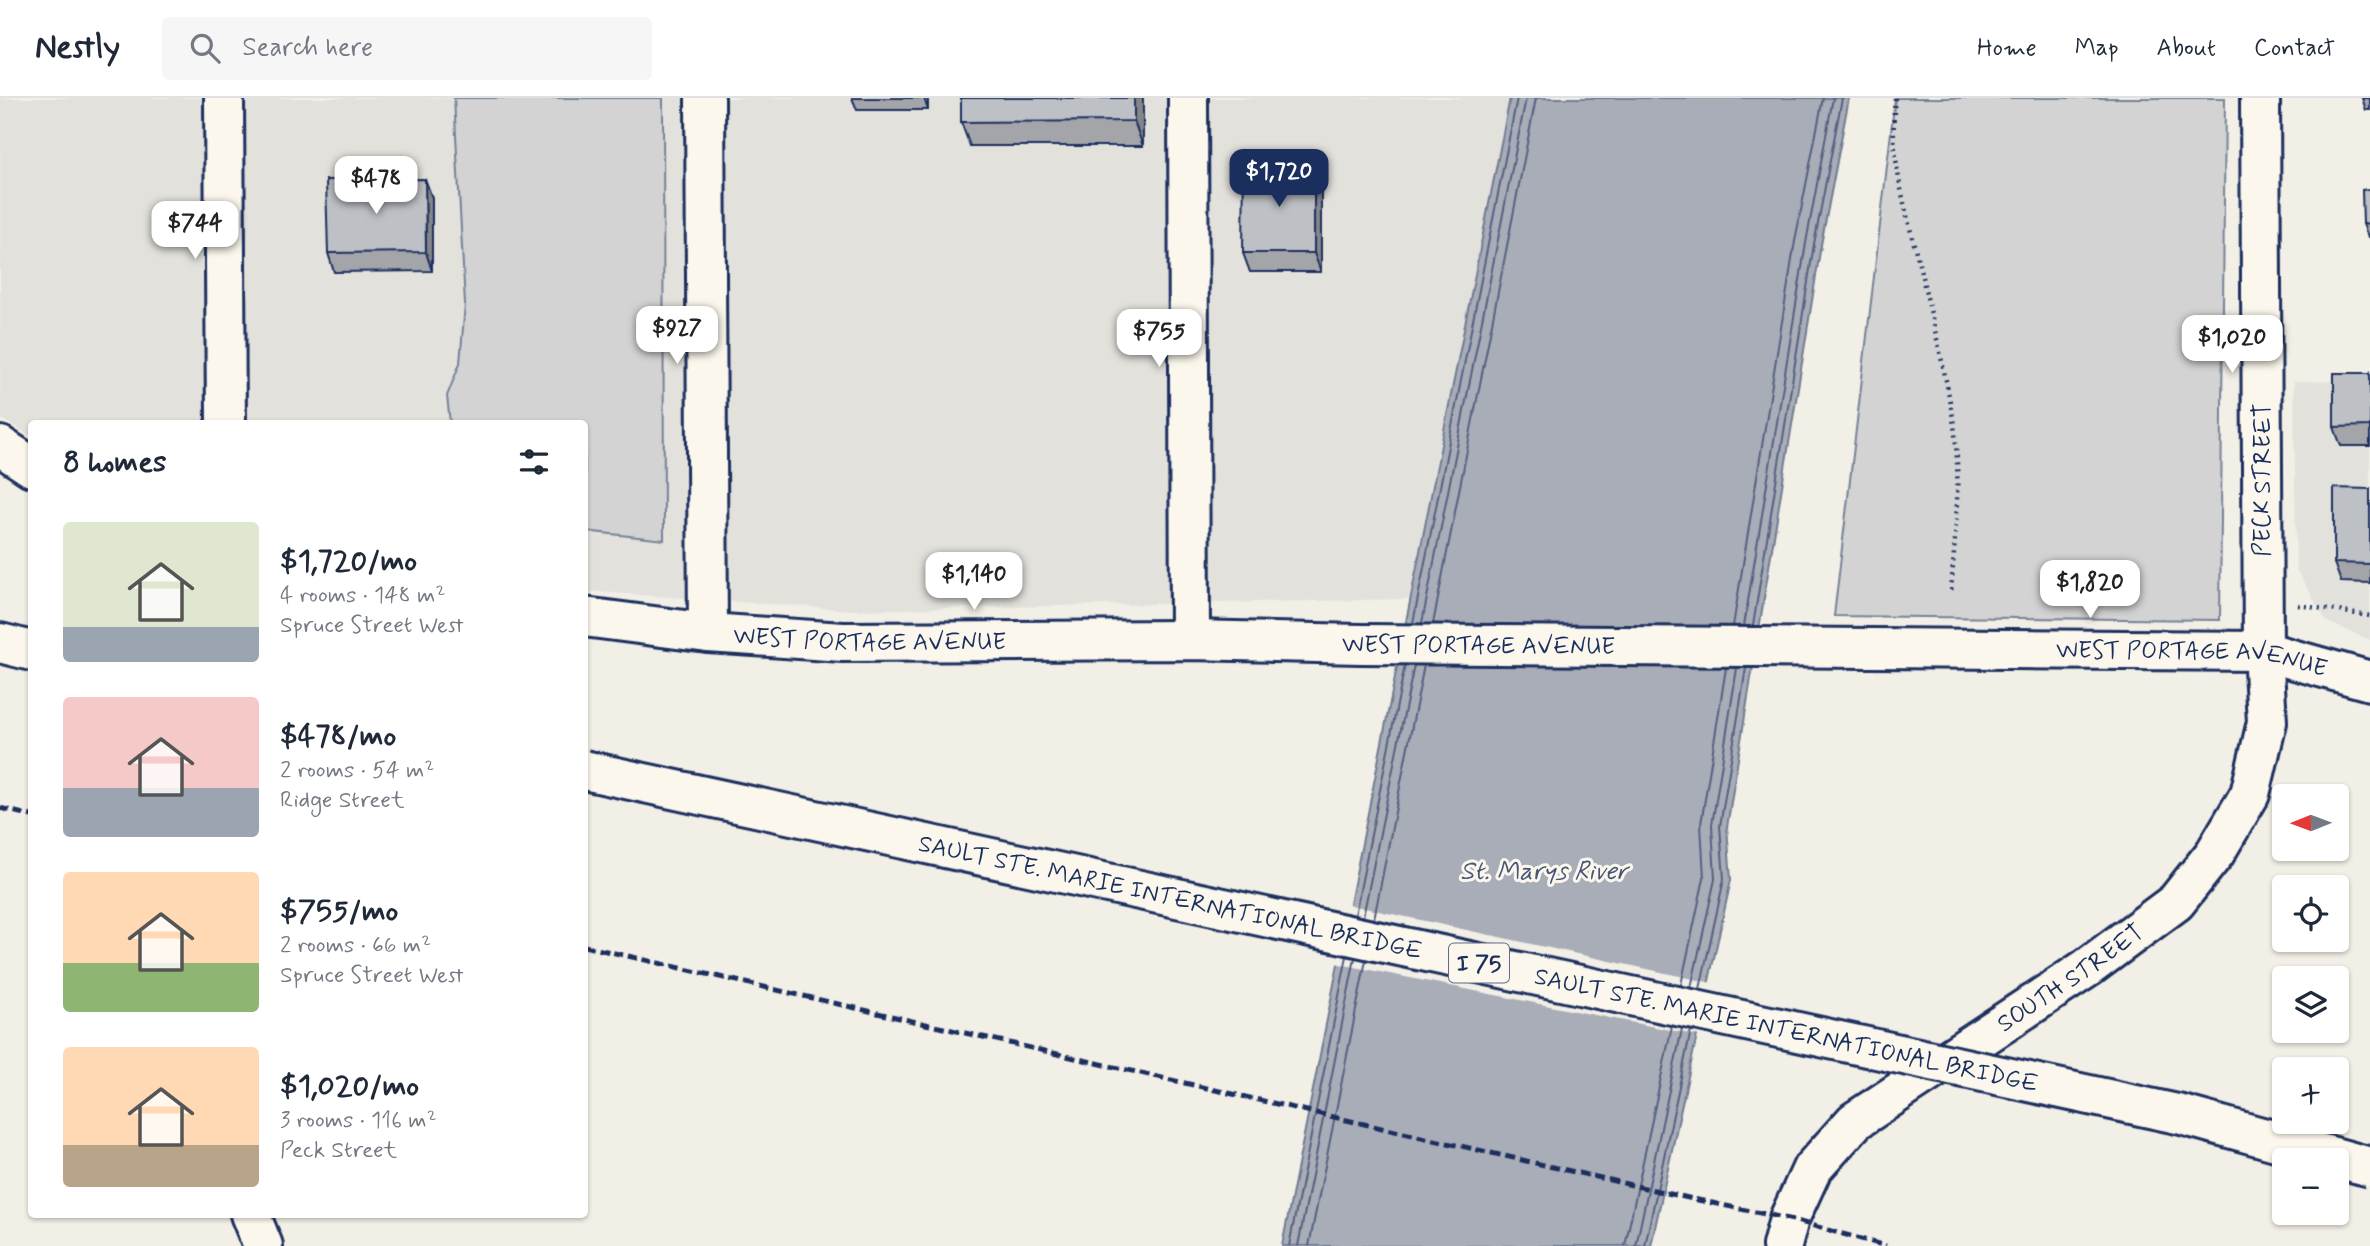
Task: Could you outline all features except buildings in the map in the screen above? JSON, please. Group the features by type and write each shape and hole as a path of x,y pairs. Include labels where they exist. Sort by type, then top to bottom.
{"main road":[{"path":"224,98 226,420"},
{"path":"705,98 708,633"},
{"path":"1188,98 1190,640"},
{"name":"PECK STREET","path":"2260,98 2263,651"},
{"name":"WEST PORTAGE AVENUE","path":"588,618 708,633 843,642 1190,640 1361,644 2263,651 2370,681"},
{"path":"0,643 28,650"},
{"name":"SOUTH STREET","path":"1782,1246 1789,1219 1812,1169 1855,1121 2087,968 2176,902 2215,853 2250,794 2267,722 2263,651"},
{"name":"SAULT STE. MARIE INTERNATIONAL BRIDGE","path":"588,771 2182,1115 2370,1167"},
{"path":"252,1218 263,1246"}],"path":[{"path":"1895,98 1892,122 1898,180 1939,345 1952,411 1958,481 1951,594"},
{"path":"2262,600 2370,616"}],"shaded area":[{"path":"0,98 1510,98 1411,599 852,610 588,591 588,420 28,420 28,434 0,418"},
{"path":"454,98 663,98 664,540 588,531 588,420 450,420 447,396 460,363 465,304"},
{"path":"1895,98 2225,98 2220,620 1834,616"},
{"path":"2294,381 2370,382 2370,640 2327,622 2296,569"}],"water":[{"name":"St. Marys River","path":"1510,98 1849,98 1821,245 1727,827 1731,880 1651,1246 1282,1246"}],"pier":[{"path":"1346,904 1712,983 1700,1036 1335,963"}],"railway":[{"path":"0,808 28,815"},
{"path":"588,947 1789,1219 1886,1246"}]}
